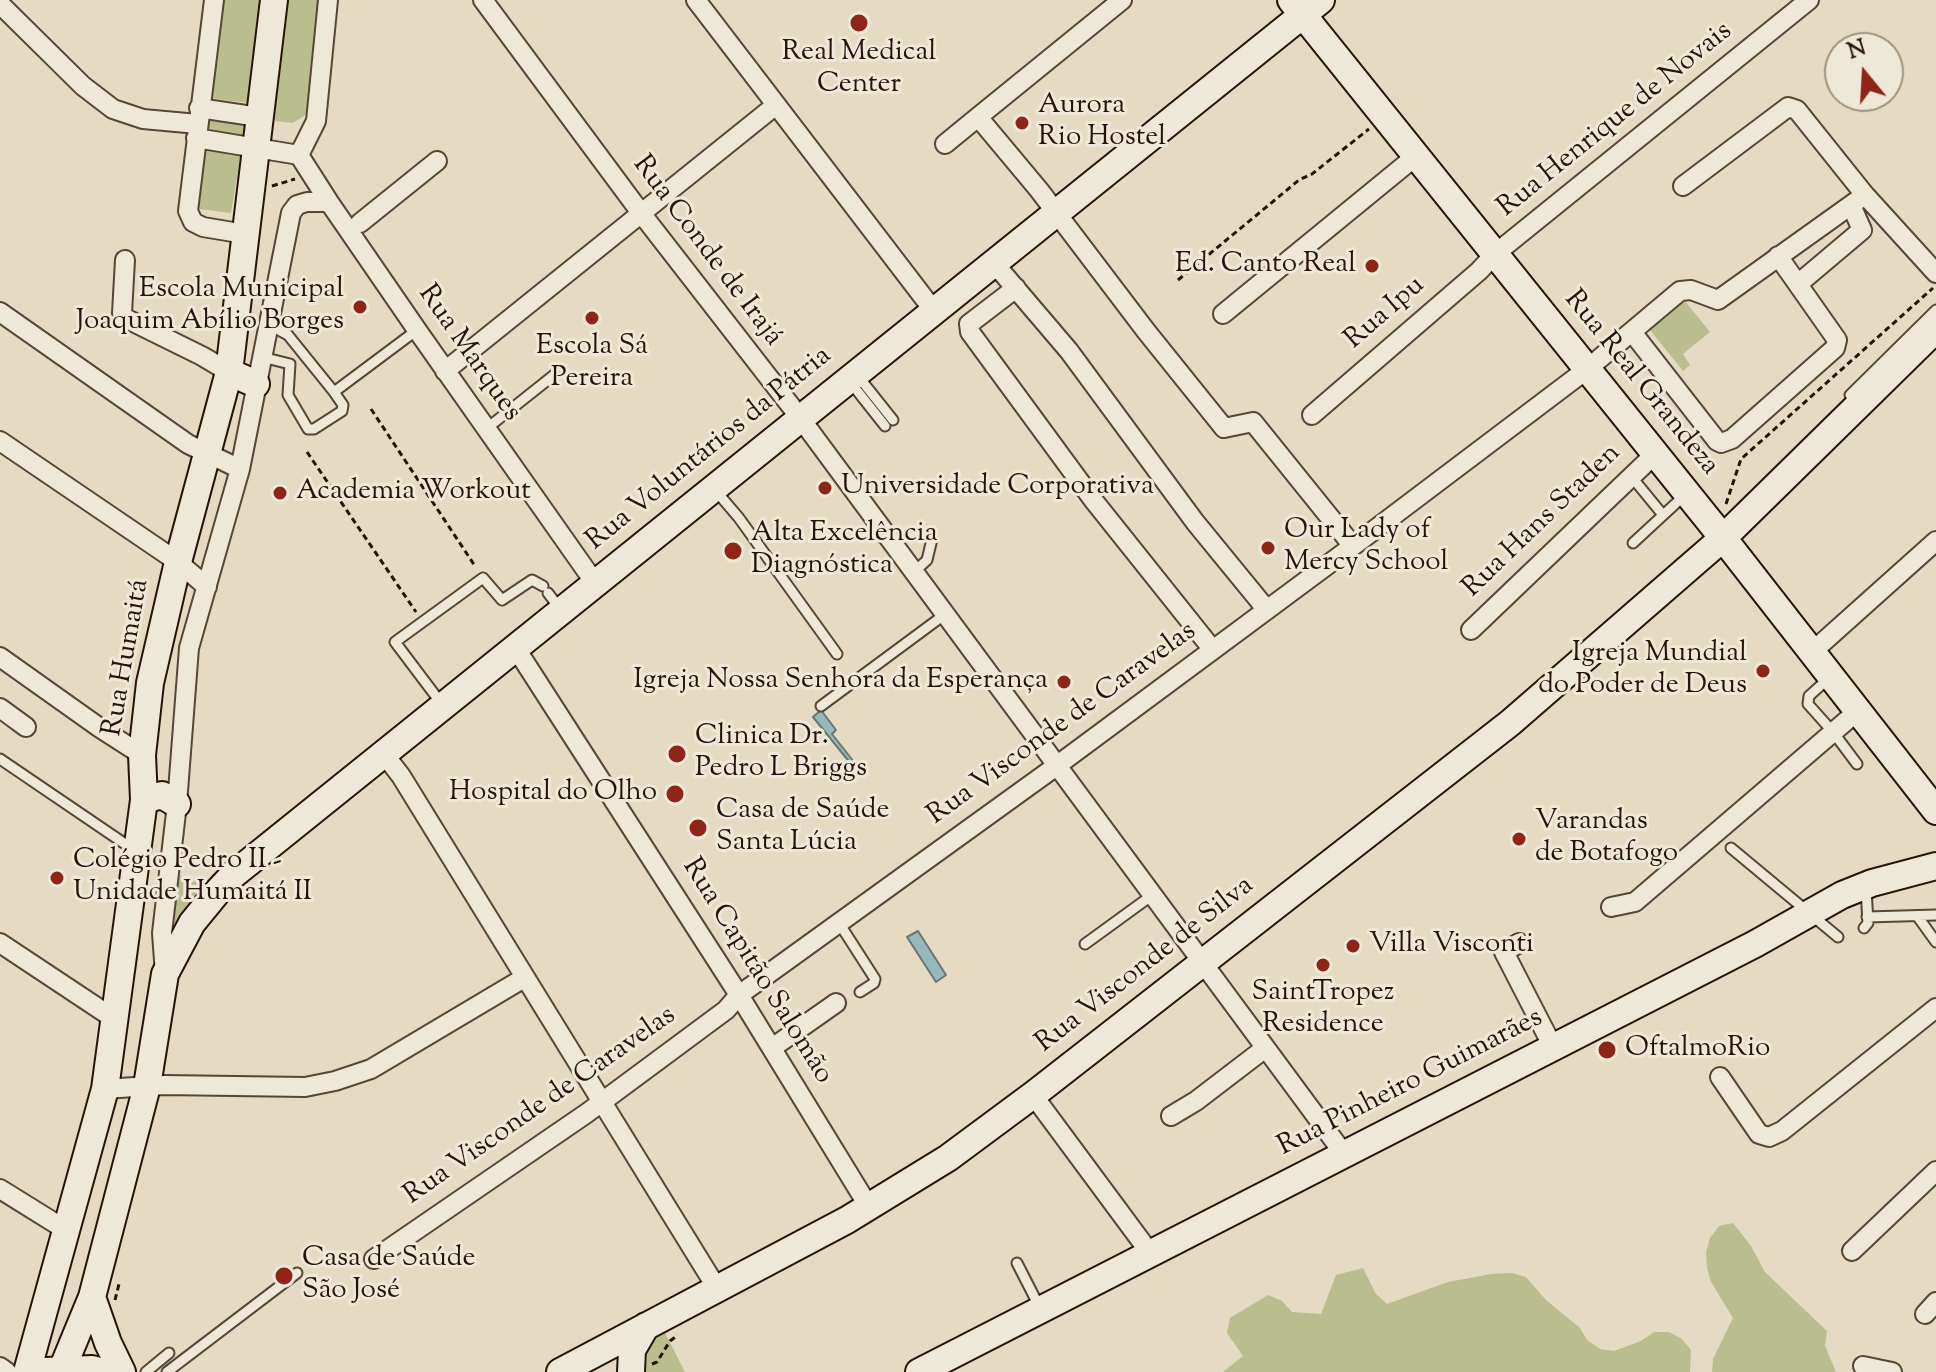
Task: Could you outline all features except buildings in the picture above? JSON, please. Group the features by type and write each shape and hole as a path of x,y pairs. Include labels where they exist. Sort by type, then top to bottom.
{"main road":[{"name":"Rua Humaitá","path":"27,1372 105,1089 144,800 142,755 150,683 178,562 229,372 274,0"},
{"name":"Rua Real Grandeza","path":"1305,5 1385,117 1723,538 1936,811"},
{"name":"Rua Voluntários da Pátria","path":"165,974 192,923 219,890 515,647 551,597 595,583 1057,212 1305,5"},
{"name":"Rua Visconde de Silva","path":"560,1372 869,1207 948,1158 1033,1095 1510,723 1723,538 1936,329"},
{"path":"229,372 256,384"},
{"path":"144,800 162,795 177,804"},
{"name":"Rua Pinheiro Guimarães","path":"919,1372 1865,885 1936,866"},
{"path":"1893,878 1936,884"},
{"name":"Rua Humaitá","path":"54,1371 103,1302 147,1086 165,974"},
{"path":"103,1302 108,1343 122,1372"},
{"path":"631,1372 632,1350 646,1326"},
{"path":"54,1371 92,1369 102,1372"}],"street":[{"path":"214,0 188,211 193,222 203,227 245,234"},
{"path":"198,124 256,150 299,155 316,121 328,0"},
{"name":"Rua Conde de Irajá","path":"483,0 641,213 801,419 1055,767 1344,1154"},
{"path":"696,0 934,311"},
{"path":"945,144 1122,0"},
{"name":"Rua Henrique de Novais","path":"1495,254 1809,0"},
{"path":"0,4 83,86 113,109 143,119 198,124 259,117"},
{"path":"445,371 776,105"},
{"path":"1683,186 1788,107 1797,110 1858,200 1936,273"},
{"path":"978,117 1057,212 1224,428 1253,422 1353,546"},
{"name":"Rua Marques","path":"299,155 329,202 355,227 417,330 595,583"},
{"path":"1223,314 1416,156"},
{"path":"355,227 437,161"},
{"path":"1632,332 1717,441 1732,439 1835,348 1837,340 1834,333 1778,256 1858,200"},
{"path":"1798,284 1862,230 1858,200"},
{"name":"Rua Humaitá","path":"165,974 162,933 177,804 189,648 240,469 291,213 297,205 307,202 329,202"},
{"name":"Rua Ipu","path":"1312,415 1495,254"},
{"name":"Rua Visconde de Caravelas","path":"374,1259 602,1101 726,1010 739,995 1208,654 1586,370 1680,291 1691,290 1718,300 1778,256"},
{"path":"125,260 122,313 125,318 229,372"},
{"path":"994,263 1069,351 1195,522 1267,610"},
{"path":"1016,288 969,324 970,332 1208,654"},
{"path":"0,312 188,444 240,469"},
{"path":"0,441 178,562 207,587"},
{"path":"1043,450 1208,654"},
{"name":"Rua Hans Staden","path":"1471,630 1654,455"},
{"path":"1812,652 1936,541"},
{"name":"Rua Capitão Salomão","path":"515,647 739,995 869,1207"},
{"path":"0,657 142,755"},
{"path":"0,708 26,727"},
{"path":"1611,907 1635,902 1859,710"},
{"path":"384,754 406,784 718,1290"},
{"path":"0,943 113,1018"},
{"path":"1519,943 1504,952 1553,1047"},
{"path":"105,1089 147,1086 305,1087 335,1081 371,1069 524,978"},
{"path":"772,1048 836,1003"},
{"path":"1720,1077 1759,1134 1769,1137 1782,1131 1936,1008"},
{"path":"1171,1116 1264,1049"},
{"path":"1033,1095 1150,1253"},
{"path":"1852,1251 1936,1171"},
{"path":"0,1189 66,1230"},
{"path":"1863,1366 1892,1372"},
{"path":"0,1367 7,1372"}],"lane":[{"path":"1841,421 1846,400 1936,310"},
{"path":"262,357 290,364 288,395 310,430 342,411 343,405 334,392 288,335 268,324"},
{"path":"334,392 417,330"},
{"path":"486,429 554,375"},
{"path":"852,377 889,423"},
{"path":"1631,476 1663,515"},
{"path":"713,488 739,518 837,654"},
{"path":"1633,543 1686,494"},
{"path":"913,573 927,560 932,539"},
{"path":"443,706 395,642 483,578 502,600 532,580 551,597"},
{"path":"821,706 944,615"},
{"path":"1831,676 1807,699 1808,704 1857,764"},
{"path":"0,759 137,852"},
{"path":"1731,848 1838,937"},
{"path":"1864,928 1868,923 1865,885"},
{"path":"1085,944 1151,896"},
{"path":"1867,917 1936,915"},
{"path":"1918,917 1936,942"},
{"path":"839,923 875,979 860,992"},
{"path":"1017,1263 1040,1309"},
{"path":"167,1372 297,1273"},
{"path":"146,1372 169,1353"}],"path":[{"path":"1178,280 1299,180 1312,174 1385,117"},
{"path":"264,187 281,185 310,172"},
{"path":"371,409 483,578"},
{"path":"307,452 422,622"},
{"path":"103,1302 119,1285"}],"green space":[{"path":"224,0 262,0 248,103 210,98"},
{"path":"284,0 322,0 307,114 293,123 276,121 271,117"},
{"path":"209,112 246,116 242,141 206,137"},
{"path":"204,148 241,153 231,213 199,209 197,204"},
{"path":"1685,301 1710,332 1683,354 1690,365 1683,371 1650,330"},
{"path":"177,875 208,884 172,931 171,930"},
{"path":"1733,1223 1751,1246 1765,1272 1827,1331 1825,1346 1836,1372 1712,1372 1713,1359 1733,1318 1711,1282 1706,1252 1710,1238 1719,1226"},
{"path":"1363,1268 1376,1294 1387,1304 1448,1282 1491,1274 1512,1273 1526,1277 1546,1300 1580,1328 1587,1340 1600,1349 1614,1351 1641,1341 1654,1332 1669,1332 1682,1339 1691,1350 1690,1372 1223,1372 1243,1356 1227,1333 1230,1318 1268,1295 1282,1301 1292,1312 1321,1314 1336,1275"},
{"path":"664,1331 685,1372 646,1372 647,1349"}],"water":[{"path":"821,710 836,730 832,734 854,762 851,764 813,717"},
{"path":"918,931 946,975 936,982 907,937"}],"place":[{"name":"Real Medical Center","path":"859,23"},
{"name":"Aurora Rio Hostel","path":"1022,123"},
{"name":"Ed. Canto Real","path":"1372,266"},
{"name":"Escola Municipal Joaquim Abílio Borges","path":"360,307"},
{"name":"Escola Sá Pereira","path":"592,318"},
{"name":"Universidade Corporativa","path":"825,488"},
{"name":"Academia Workout","path":"280,493"},
{"name":"Our Lady of Mercy School","path":"1268,548"},
{"name":"Alta Excelência Diagnóstica","path":"733,551"},
{"name":"Igreja Mundial do Poder de Deus","path":"1763,671"},
{"name":"Igreja Nossa Senhora da Esperança","path":"1064,682"},
{"name":"Clinica Dr. Pedro L Briggs","path":"677,754"},
{"name":"Hospital do Olho","path":"675,794"},
{"name":"Casa de Saúde Santa Lúcia","path":"698,828"},
{"name":"Varandas de Botafogo","path":"1519,839"},
{"name":"Colégio Pedro II - Unidade Humaitá II","path":"57,878"},
{"name":"Villa Visconti","path":"1353,946"},
{"name":"SaintTropez Residence","path":"1323,965"},
{"name":"OftalmoRio","path":"1607,1050"},
{"name":"Casa de Saúde São José","path":"284,1276"}]}
